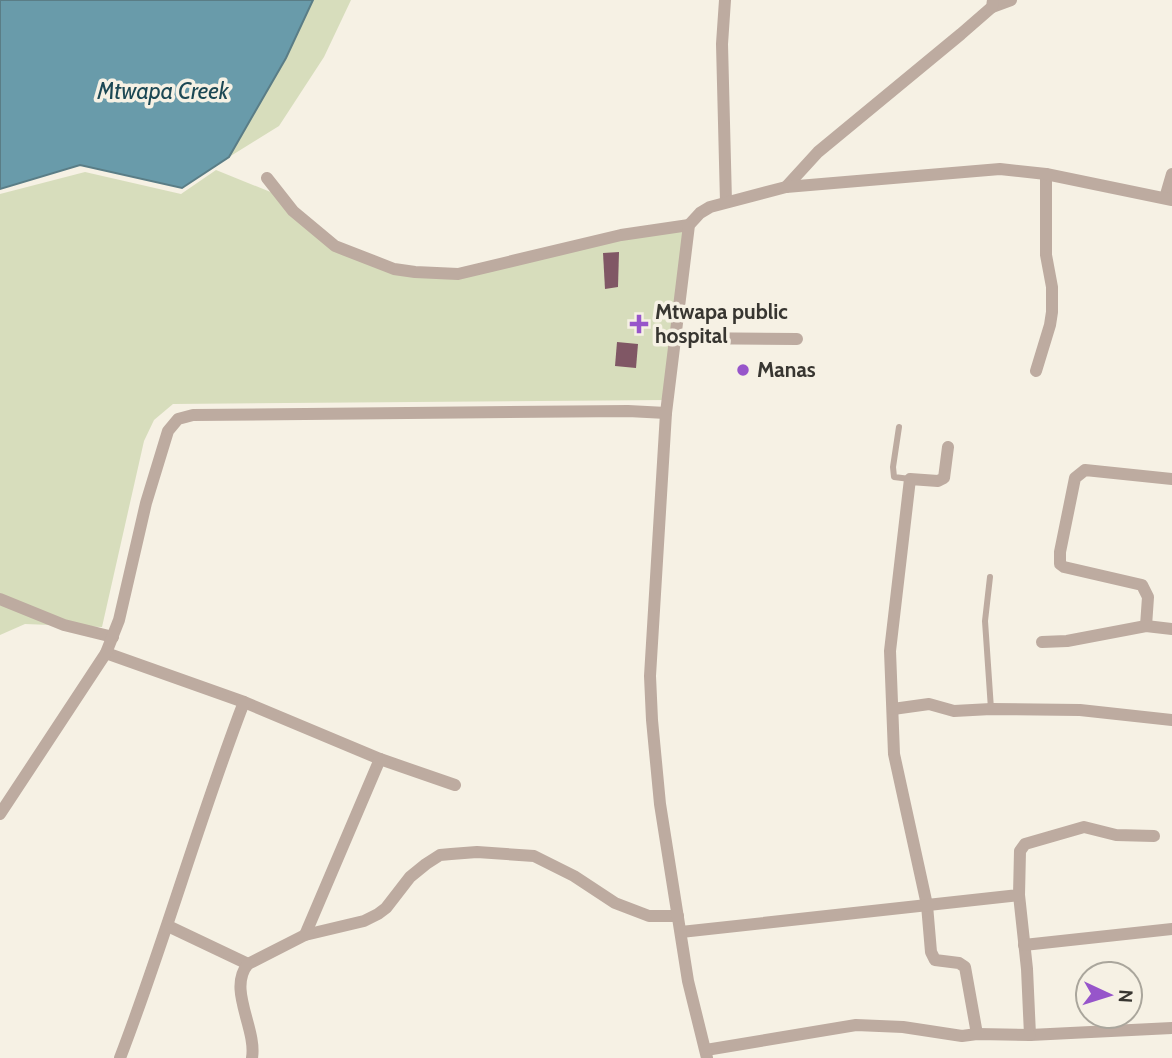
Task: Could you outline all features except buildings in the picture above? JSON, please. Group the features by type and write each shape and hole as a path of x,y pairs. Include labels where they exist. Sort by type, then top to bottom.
{"street":[{"path":"725,0 722,44 726,202"},
{"path":"786,187 828,143 992,4 1011,0"},
{"path":"1172,174 1168,199 1046,174 1000,169 786,187 726,202 700,213 689,225 666,413 650,676 655,763 678,916 688,981 707,1054 856,1025 903,1027 962,1036 1172,1028"},
{"path":"1036,371 1052,312 1052,288 1046,255 1046,174"},
{"path":"267,178 293,211 335,246 394,269 415,272 470,272 621,235 689,225"},
{"path":"676,338 797,339"},
{"path":"0,814 106,653 113,638 146,503 168,432 178,419 184,416 343,412 666,413"},
{"path":"948,447 944,478 939,481 910,479 890,651 894,754 927,905 931,952 935,960 959,963 965,967 977,1034"},
{"path":"1146,626 1148,597 1142,585 1064,567 1059,564 1060,552 1075,478 1079,472 1085,470 1172,479"},
{"path":"0,598 64,625 113,638"},
{"path":"1042,642 1067,642 1146,626 1172,629"},
{"path":"106,653 244,702 380,759 455,785"},
{"path":"120,1058 244,702"},
{"path":"893,709 929,704 954,711 1080,710 1172,720"},
{"path":"305,935 380,759"},
{"path":"1030,1035 1019,895 1020,851 1025,844 1084,827 1116,835 1154,836"},
{"path":"252,1058 253,1037 240,981 248,964 305,935 363,921 378,914 386,908 410,877 440,855 477,852 534,856 574,876 615,903 649,916 678,916"},
{"path":"681,932 1019,895"},
{"path":"167,926 248,964"},
{"path":"1024,946 1172,929"}],"lane":[{"path":"899,426 894,477 910,479"},
{"path":"990,577 985,621 991,709"}],"green space":[{"path":"313,0 351,0 324,57 279,126 229,157 286,58"},
{"path":"216,170 273,193 310,231 419,277 683,228 668,400 173,404 154,420 144,441 102,627 25,624 0,635 0,194 85,172 181,194"}],"water":[{"name":"Mtwapa Creek","path":"0,0 313,0 286,58 229,157 182,188 80,165 0,189"}],"place":[{"name":"Mtwapa public hospital","path":"639,324"},
{"name":"Manas","path":"743,370"}]}
